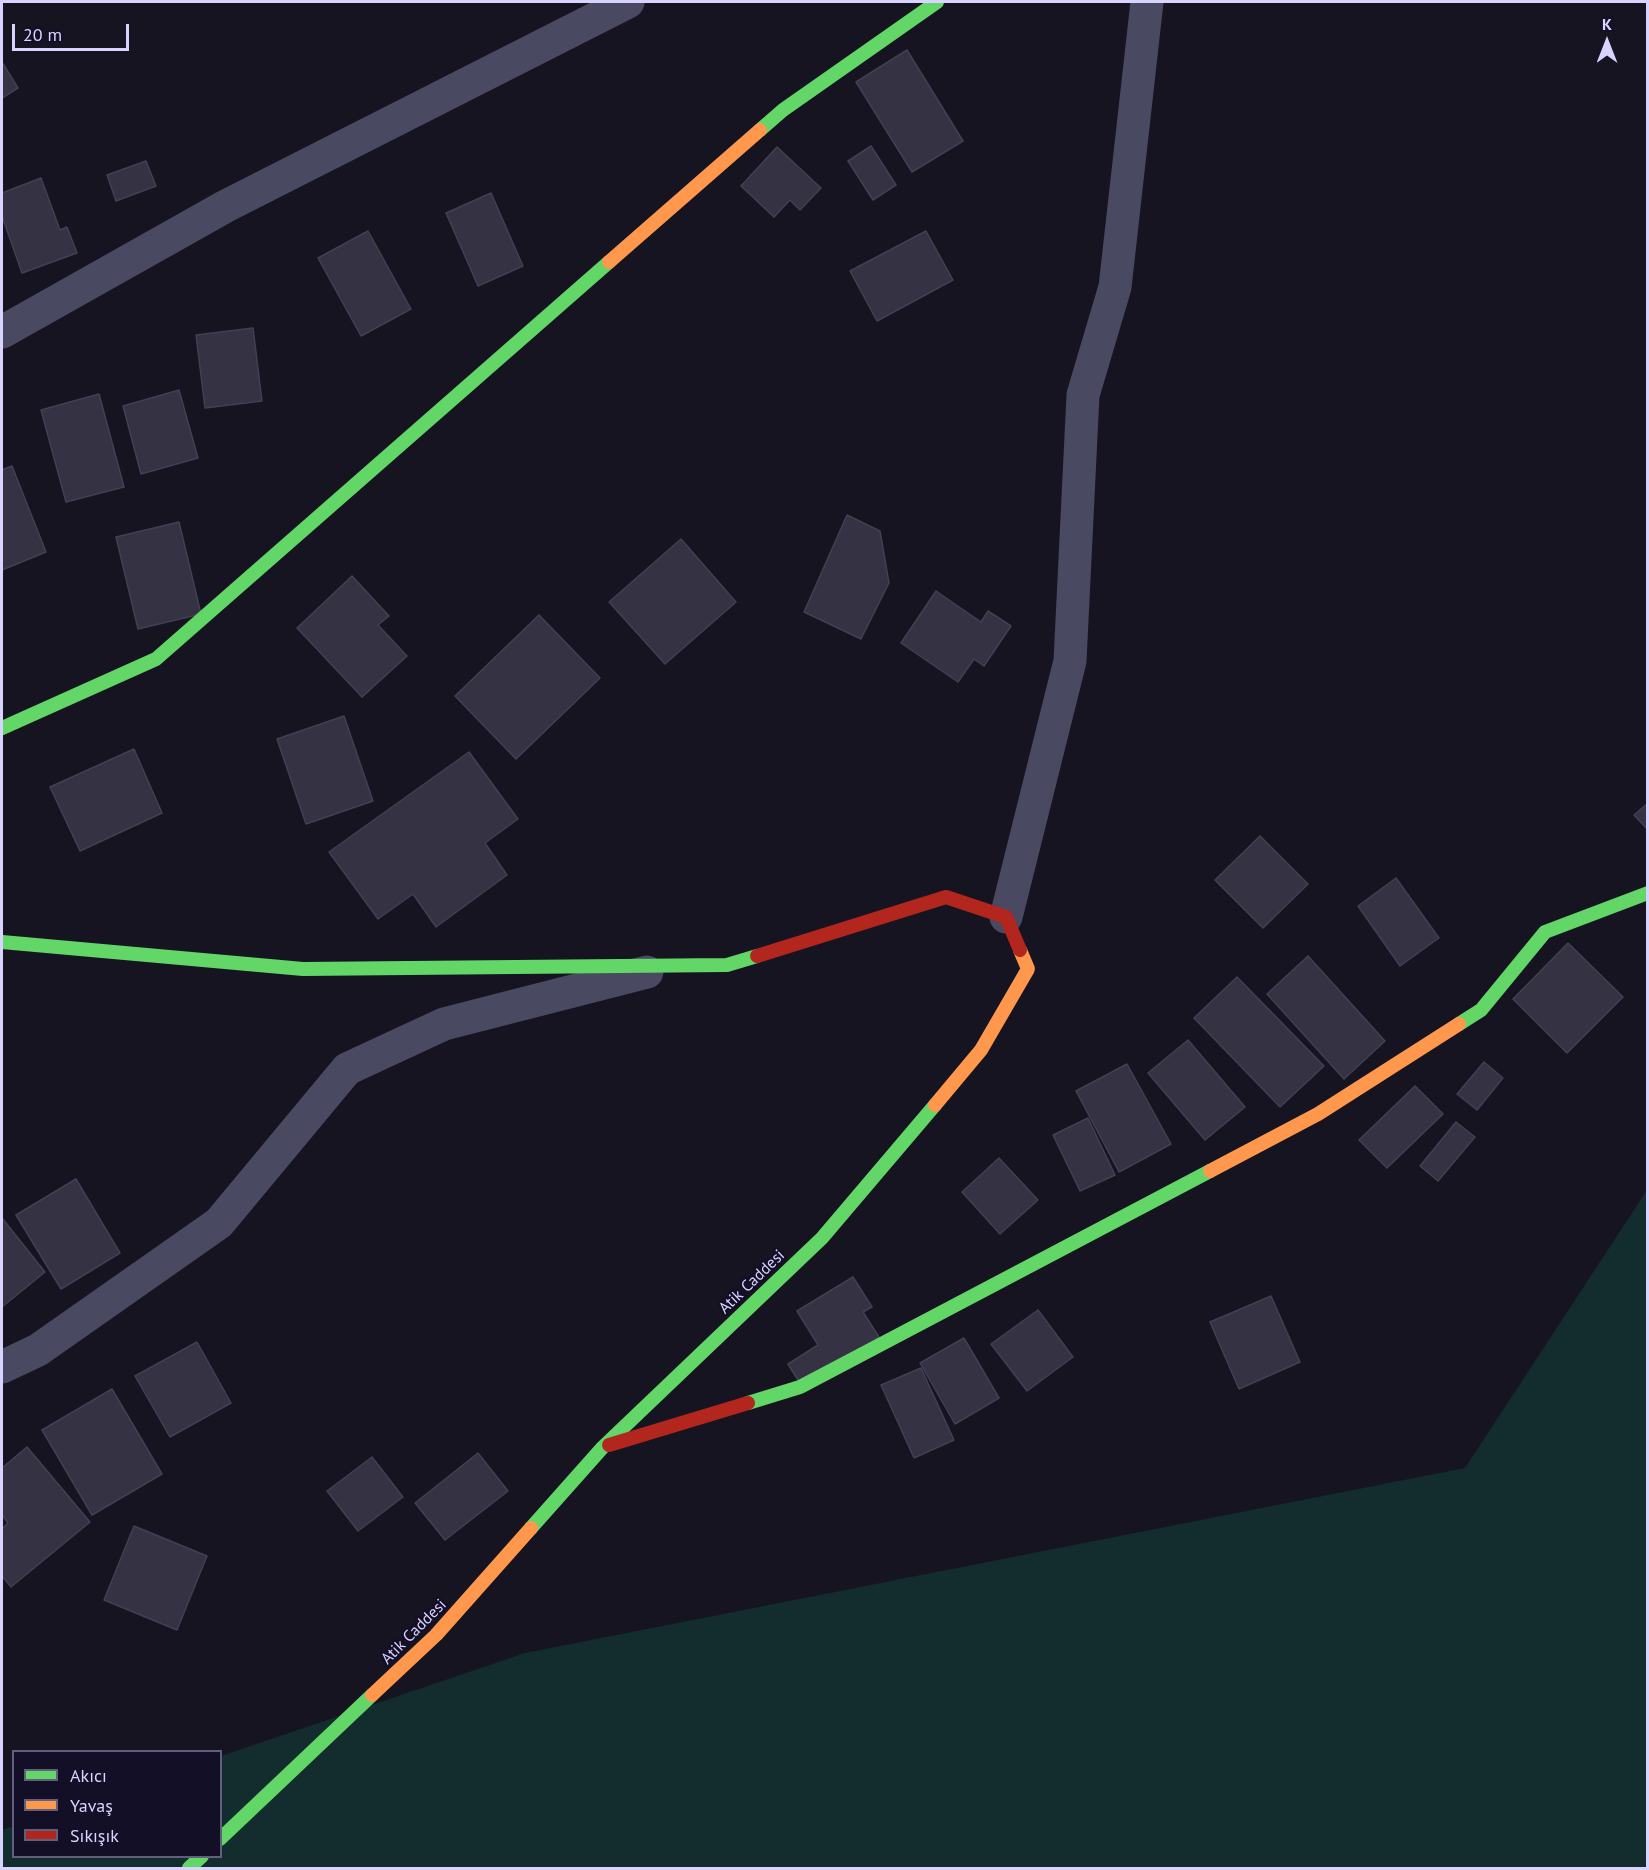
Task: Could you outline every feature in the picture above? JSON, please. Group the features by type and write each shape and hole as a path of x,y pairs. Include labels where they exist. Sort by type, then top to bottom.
{"street":[{"path":"2,332 226,206 628,2"},
{"path":"2,728 156,659 783,110 937,2"},
{"path":"2,942 303,969 728,965 946,897 1006,918 1070,661 1083,395 1115,287 1147,2"},
{"path":"603,1447 800,1387 1308,1119 1481,1010 1545,932 1647,893"},
{"name":"Atik Caddesi","path":"222,1837 436,1635 603,1447 822,1238 981,1050 1028,969 1006,918"},
{"path":"2,1367 38,1350 219,1223 347,1069 444,1024 674,965"},
{"path":"189,1869 201,1858"}],"green space":[{"path":"1647,1190 1647,1868 2,1868 2,1830 12,1826 12,1858 222,1858 222,1756 525,1653 1465,1468"}],"building":[{"path":"907,50 963,141 912,172 856,82"},
{"path":"2,62 18,88 2,98"},
{"path":"871,146 896,185 873,200 848,161"},
{"path":"777,147 821,188 800,210 790,200 774,217 741,186"},
{"path":"146,161 156,186 116,201 107,175"},
{"path":"41,178 60,230 67,227 77,253 22,273 2,216 2,193"},
{"path":"491,193 523,266 478,286 446,213"},
{"path":"368,231 411,309 361,336 318,258"},
{"path":"926,231 953,280 877,321 850,271"},
{"path":"253,328 262,401 205,408 196,335"},
{"path":"179,390 198,458 141,474 123,406"},
{"path":"99,394 124,487 66,502 41,410"},
{"path":"12,466 46,552 2,570 2,470"},
{"path":"847,515 880,531 889,583 861,639 804,612"},
{"path":"179,522 201,614 138,629 116,537"},
{"path":"681,539 736,602 665,664 609,602"},
{"path":"352,576 389,616 378,625 407,656 362,697 297,628"},
{"path":"936,591 981,622 988,611 1011,626 984,666 974,659 958,682 901,643"},
{"path":"539,615 600,678 516,759 455,696"},
{"path":"344,716 373,801 306,824 277,739"},
{"path":"134,749 162,813 80,851 50,787"},
{"path":"469,752 518,819 485,843 507,875 436,927 413,894 378,919 329,852"},
{"path":"1648,803 1648,830 1634,815"},
{"path":"1260,836 1308,884 1263,928 1215,880"},
{"path":"1396,878 1439,938 1400,966 1358,906"},
{"path":"1568,943 1623,997 1567,1053 1513,999"},
{"path":"1308,956 1385,1041 1344,1079 1267,994"},
{"path":"1237,977 1324,1066 1280,1107 1194,1018"},
{"path":"1188,1040 1245,1107 1205,1140 1148,1073"},
{"path":"1484,1062 1503,1078 1477,1110 1457,1094"},
{"path":"1127,1064 1171,1144 1119,1172 1076,1091"},
{"path":"1415,1086 1443,1114 1387,1168 1359,1140"},
{"path":"1088,1118 1115,1175 1080,1191 1053,1135"},
{"path":"1456,1122 1475,1137 1438,1181 1420,1166"},
{"path":"999,1158 1038,1200 1000,1234 962,1192"},
{"path":"76,1179 120,1253 61,1289 16,1215"},
{"path":"2,1218 45,1272 2,1307"},
{"path":"853,1277 872,1307 863,1312 879,1337 801,1385 788,1364 818,1345 797,1311"},
{"path":"1271,1296 1300,1362 1239,1389 1210,1322"},
{"path":"1038,1310 1073,1357 1027,1391 991,1344"},
{"path":"964,1338 999,1398 955,1424 920,1363"},
{"path":"197,1342 231,1403 170,1437 135,1376"},
{"path":"921,1368 954,1440 914,1458 881,1385"},
{"path":"112,1389 162,1474 92,1515 42,1430"},
{"path":"27,1447 90,1522 11,1587 2,1576 2,1529 8,1523 2,1515 2,1468"},
{"path":"478,1453 508,1491 445,1540 415,1503"},
{"path":"372,1457 403,1497 358,1531 327,1491"},
{"path":"134,1526 207,1556 177,1630 104,1600"}],"traffic: fast":[{"path":"760,130 783,110 937,2"},
{"path":"2,728 156,659 609,262"},
{"path":"1459,1024 1481,1010 1545,932 1648,893"},
{"path":"2,942 303,969 727,965 757,956"},
{"path":"531,1528 603,1447 822,1238 935,1105"},
{"path":"748,1403 800,1387 1210,1171"},
{"path":"222,1837 372,1695"},
{"path":"189,1868 200,1858"}],"traffic: slow":[{"path":"609,262 760,130"},
{"path":"935,1105 981,1050 1028,969 1020,950"},
{"path":"1210,1171 1318,1114 1459,1024"},
{"path":"372,1695 436,1635 531,1528"}],"traffic: jam":[{"path":"757,956 946,897 1006,917 1020,950"},
{"path":"609,1445 748,1403"}]}
